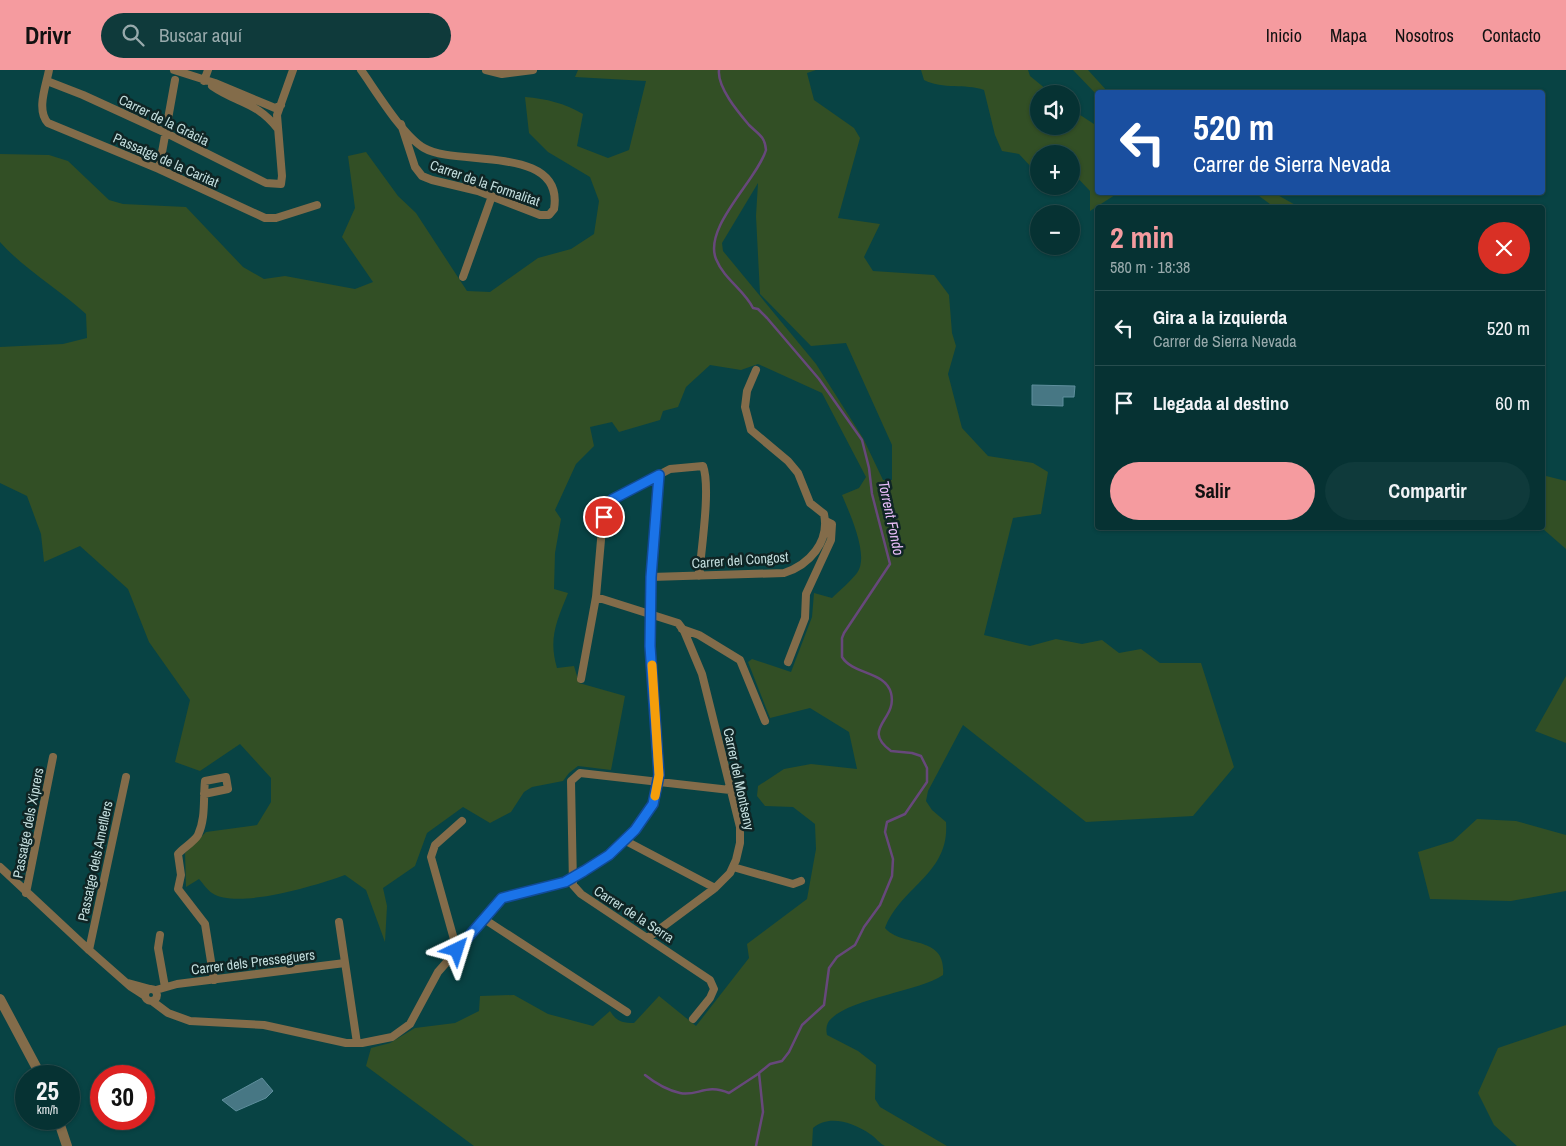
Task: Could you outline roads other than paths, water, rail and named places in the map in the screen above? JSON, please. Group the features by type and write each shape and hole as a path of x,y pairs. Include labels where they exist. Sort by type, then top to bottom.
{"street":[{"path":"47,81 48,70"},
{"path":"174,70 275,108 281,105"},
{"path":"204,80 208,70"},
{"path":"278,129 277,115 292,70"},
{"path":"361,70 401,124"},
{"path":"486,70 502,74 533,70"},
{"path":"159,169 175,80"},
{"path":"204,80 217,90 259,109 268,116 278,129"},
{"name":"Carrer de la Gràcia","path":"47,81 83,95 166,133 266,183 281,184 278,129"},
{"name":"Passatge de la Caritat","path":"47,81 42,106 43,118 48,123 159,169 265,218 276,218 317,205"},
{"name":"Carrer de la Formalitat","path":"401,124 416,143 435,153 513,162 536,171 549,180 554,190 556,201 554,209 549,215 540,215 492,196 422,176 415,167 401,124"},
{"path":"463,277 492,196"},
{"path":"756,370 747,391 745,407 751,430 788,461 798,473 810,504 824,514 826,520 832,524 831,540 806,594 806,618 788,662"},
{"path":"581,679 596,597 604,517 607,505 613,499 670,469 703,466 706,474 706,490 699,576"},
{"path":"0,867 26,893 127,983 153,995 164,1011 190,1021 264,1025 357,1043 376,1042 392,1037 410,1024 438,972 502,898 571,879 609,855 635,830 653,804 658,780 650,646 651,577 659,475"},
{"name":"Carrer del Congost","path":"651,577 784,572 797,568 812,557 824,537 826,520"},
{"path":"596,597 651,613 699,635 740,660 765,721"},
{"name":"Carrer del Montseny","path":"649,938 715,888 730,873 740,843 740,827 702,674 680,626"},
{"name":"Passatge dels Xiprers","path":"26,893 53,757"},
{"path":"571,879 572,781 580,773 658,780 730,790"},
{"name":"Passatge dels Ametllers","path":"89,950 126,777"},
{"path":"204,794 204,811 197,837 178,854 180,875 178,889 204,924 214,980"},
{"path":"457,950 430,858 434,845 462,821"},
{"path":"624,840 715,888"},
{"path":"733,867 793,884 801,881"},
{"name":"Carrer de la Serra","path":"571,879 572,885 581,894 710,980 714,988 712,993 694,1019"},
{"path":"484,919 627,1012"},
{"path":"340,922 357,1043"},
{"path":"153,995 165,987 158,948 160,935"},
{"name":"Carrer dels Presseguers","path":"165,987 346,963"},
{"path":"0,999 35,1065"},
{"path":"62,1130 67,1146"}],"waterway":[{"name":"Torrent Fondo","path":"719,70 721,84 729,99 749,125 763,138 766,150 761,162 724,218 717,233 714,246 716,259 724,273 753,308 758,309 767,318 819,379 862,440 869,468 872,494 890,564 844,633 842,638 842,657 853,667 876,677 888,686 892,702 890,710 879,730 882,743 891,751 921,756 927,768 927,782 905,814 887,822 885,832 893,859 892,876 880,905 864,927 855,945 837,957 829,968 824,1005 802,1025 789,1052 782,1061 770,1064 759,1073 763,1112 756,1146"},
{"path":"645,1075 666,1088 686,1094 714,1089 729,1093 758,1074"}]}
